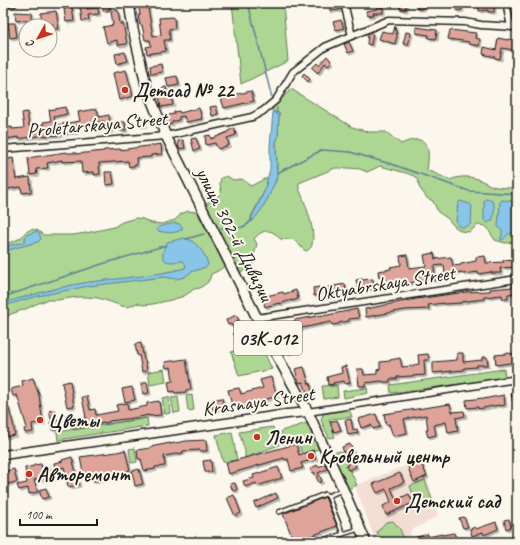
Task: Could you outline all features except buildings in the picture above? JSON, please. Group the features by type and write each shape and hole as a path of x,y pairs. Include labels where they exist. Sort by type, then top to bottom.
{"main road":[{"name":"03К-012","path":"129,3 133,29 147,89 166,136"},
{"name":"улица 302-й Дивизии","path":"166,136 258,318 308,412 366,542"}],"street":[{"path":"3,4 14,3"},
{"path":"345,3 352,36"},
{"path":"506,3 514,27"},
{"name":"Proletarskaya Street","path":"3,149 166,136 252,117 263,111 276,100 293,72 325,47 389,20 465,22 514,27"},
{"name":"Oktyabrskaya Street","path":"258,318 517,279"},
{"name":"Krasnaya Street","path":"3,455 308,412 517,378"}],"lane":[{"path":"279,512 325,494 328,496 343,489"},
{"path":"328,496 343,534"},
{"path":"317,542 360,528"}],"shaded area":[{"name":"Детский сад","path":"422,459 438,516 410,531 412,542 376,542 355,486"}],"green space":[{"path":"232,3 283,3 288,61 241,84"},
{"path":"291,89 352,127 369,132 386,132 401,144 417,140 422,141 427,148 427,170 450,180 460,177 471,177 492,186 501,188 517,188 517,242 505,243 495,240 486,226 478,225 469,232 461,231 438,212 433,201 427,198 419,187 418,180 414,176 380,166 367,172 360,169 335,168 299,183 299,189 311,222 313,242 310,248 306,251 291,239 281,239 271,232 265,231 254,239 257,244 253,259 253,266 239,273 204,204 215,199 221,193 221,178 227,176 233,180 242,179 251,186 268,177 264,192 252,215 252,221 268,198 276,181 276,143 278,137 279,113 273,112 272,109"},
{"path":"188,211 197,212 225,266 211,274 208,282 200,288 194,289 184,296 171,300 143,305 137,303 128,307 98,298 87,297 47,300 3,318 3,245 22,237 25,232 33,229 43,235 73,235 114,227 122,222 136,218 143,219 151,223 162,224 175,220 181,214"},
{"path":"262,335 268,345 262,348 272,369 239,376 231,352 256,345 252,336"},
{"path":"164,369 166,382 150,385 148,372"},
{"path":"504,369 505,378 391,393 390,385"},
{"path":"337,385 338,397 324,399 322,386"},
{"path":"367,388 368,393 344,398 343,391"},
{"path":"192,395 194,410 188,411 186,396"},
{"path":"169,397 170,413 165,414 162,398"},
{"path":"178,397 180,412 174,413 171,398"},
{"path":"349,409 352,417 329,419 335,437 329,438 321,420 323,414"},
{"path":"147,418 148,426 58,440 57,432"},
{"path":"307,423 319,449 302,454 298,441 284,444 281,431"},
{"path":"273,427 279,445 245,458 245,451 239,432"},
{"path":"232,432 237,460 223,462 216,435"},
{"path":"135,448 137,462 131,463 129,449"},
{"path":"341,451 357,485 346,490 331,453"},
{"path":"425,480 434,505 419,510 410,486"},
{"path":"393,521 400,529 405,542 382,542 377,532 386,522"}],"water":[{"path":"273,112 279,113 278,137 276,143 277,177 268,198 252,222 251,219 264,192 270,169 270,146"},
{"path":"485,199 492,201 494,205 493,219 492,221 488,222 484,220"},
{"path":"502,200 513,201 516,204 514,232 501,240 502,231 498,226 500,202"},
{"path":"460,201 472,206 471,224 464,227 458,226 456,220 458,203"},
{"path":"175,223 182,226 182,229 171,233 158,231 157,229 158,227"},
{"path":"37,231 41,239 38,242 3,252 3,248 14,244 24,243 26,235"},
{"path":"184,238 191,241 203,252 208,265 191,272 185,277 176,279 164,277 89,286 38,296 3,306 3,303 68,286 150,275 185,268 186,265 183,261 173,262 163,258 164,248 167,242"}],"waterway":[{"path":"248,3 272,98"},
{"path":"276,114 277,108"},
{"path":"277,173 322,150 350,152 394,165 469,191 517,194"},
{"path":"220,228 242,227 249,223 252,219"},
{"path":"186,239 204,234"},
{"path":"3,297 102,264 167,245"}],"place":[{"name":"Детсад № 22","path":"125,90"},
{"name":"Цветы","path":"40,420"},
{"name":"Ленин","path":"257,437"},
{"name":"Кровельный центр","path":"311,456"},
{"name":"Авторемонт","path":"29,474"},
{"name":"Детский сад","path":"397,501"}]}
